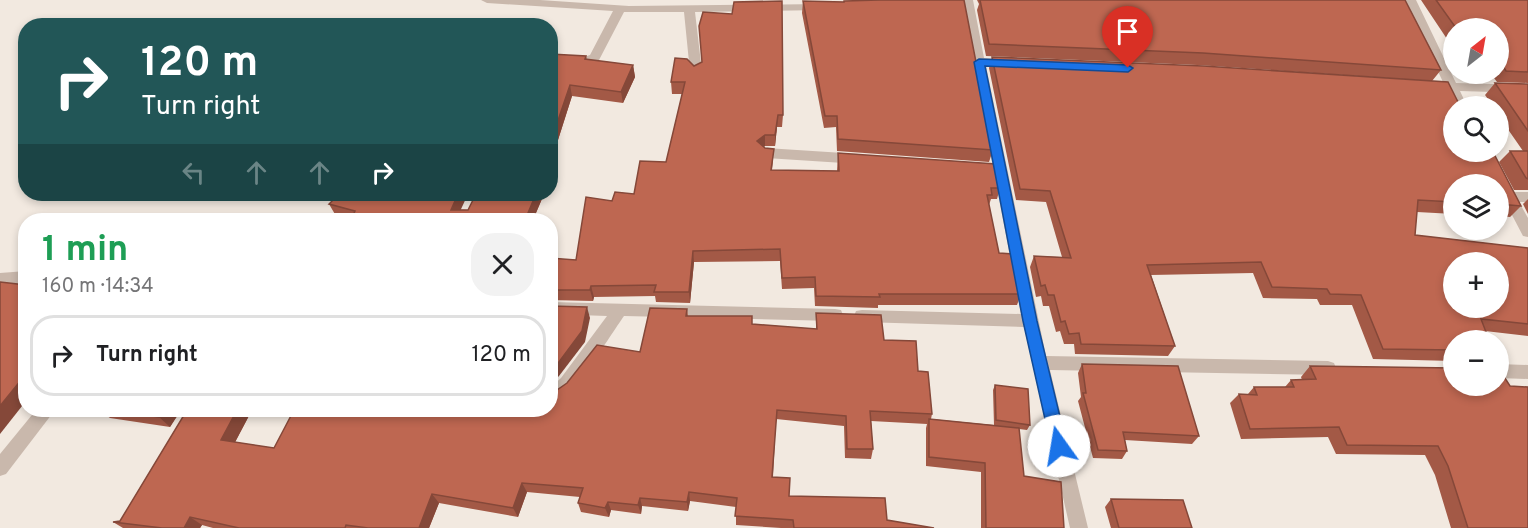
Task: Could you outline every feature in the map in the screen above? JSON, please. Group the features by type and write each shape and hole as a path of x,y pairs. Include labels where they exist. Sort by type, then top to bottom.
{"street":[{"path":"487,0 620,8 840,6"},
{"path":"1410,0 1455,96"},
{"path":"964,3 979,62 995,168 1079,528"},
{"path":"558,61 582,62 595,57 620,8"},
{"path":"689,8 696,72"},
{"path":"979,62 1024,64"},
{"path":"1416,85 1528,90"},
{"path":"766,153 872,160"},
{"path":"1528,197 1510,197 1528,232"},
{"path":"0,279 18,278"},
{"path":"558,308 1030,321"},
{"path":"558,391 567,383 620,309"},
{"path":"1040,363 1347,368"},
{"path":"1509,371 1528,372"},
{"path":"0,468 40,417"}],"building":[{"path":"964,0 993,150 838,139 837,116 825,116 803,1"},
{"path":"980,0 1405,0 1441,70 1203,53 989,44"},
{"path":"1436,0 1528,0 1528,72 1509,71 1509,18 1449,18"},
{"path":"782,1 783,115 778,115 775,135 765,135 757,141 765,148 774,149 771,170 839,171 838,153 996,164 1000,188 991,188 992,195 987,195 999,253 1013,254 1021,294 816,296 815,277 782,278 780,249 693,251 689,292 654,292 656,285 591,286 590,290 558,290 558,259 576,260 586,197 612,201 615,192 634,194 640,161 666,162 685,82 671,82 675,58 687,59 694,66 702,62 699,26 703,12 732,14 734,2"},
{"path":"558,54 586,56 585,59 633,65 621,92 570,85 558,120"},
{"path":"992,57 1203,66 1443,82 1443,84 1449,84 1455,96 1443,96 1443,162 1498,162 1504,174 1443,174 1443,201 1418,200 1415,235 1528,248 1528,324 1481,319 1485,330 1443,330 1443,350 1383,349 1361,295 1330,294 1327,289 1272,287 1261,262 1147,265 1175,346 1081,344 1079,333 1069,334 1065,321 1061,322 1054,295 1048,295 1045,285 1041,286 1034,256 1071,258 1050,191 1020,189"},
{"path":"1496,84 1528,84 1528,131 1509,103 1509,96 1504,96"},
{"path":"1510,151 1528,151 1528,179 1526,178"},
{"path":"1509,183 1521,206 1509,205"},
{"path":"332,201 455,201 451,210 468,210 472,201 533,201 528,213 354,213 355,211 329,204"},
{"path":"0,282 18,284 18,384 0,406"},
{"path":"558,306 587,307 582,331 558,363"},
{"path":"650,308 687,309 686,316 752,316 752,324 817,329 816,313 881,315 884,340 916,341 918,371 928,372 932,414 870,411 873,449 847,449 846,416 777,410 772,477 790,478 789,496 885,498 887,520 934,528 794,528 793,520 735,516 737,498 689,492 687,502 640,498 638,505 608,502 605,508 578,503 583,488 522,483 513,508 432,494 419,528 368,528 346,525 345,528 239,528 190,517 184,528 162,528 113,522 120,521 183,417 233,417 221,440 274,448 290,417 558,417 558,389 567,383 597,345 640,352"},
{"path":"1082,364 1178,366 1199,436 1123,432 1127,451 1098,450 1083,393 1086,393"},
{"path":"1310,366 1443,368 1443,396 1509,396 1509,384 1528,387 1528,528 1468,528 1448,466 1438,446 1347,445 1339,427 1250,429 1239,394 1257,395 1254,387 1294,387 1291,380 1316,379"},
{"path":"995,385 1028,389 1030,425 996,420"},
{"path":"929,419 1019,428 1024,476 1061,482 1064,528 986,528 985,463 929,457"},
{"path":"1111,499 1183,500 1192,528 1119,528"}],"route":[{"path":"1059,446 1030,321 979,62 1128,68"}]}
